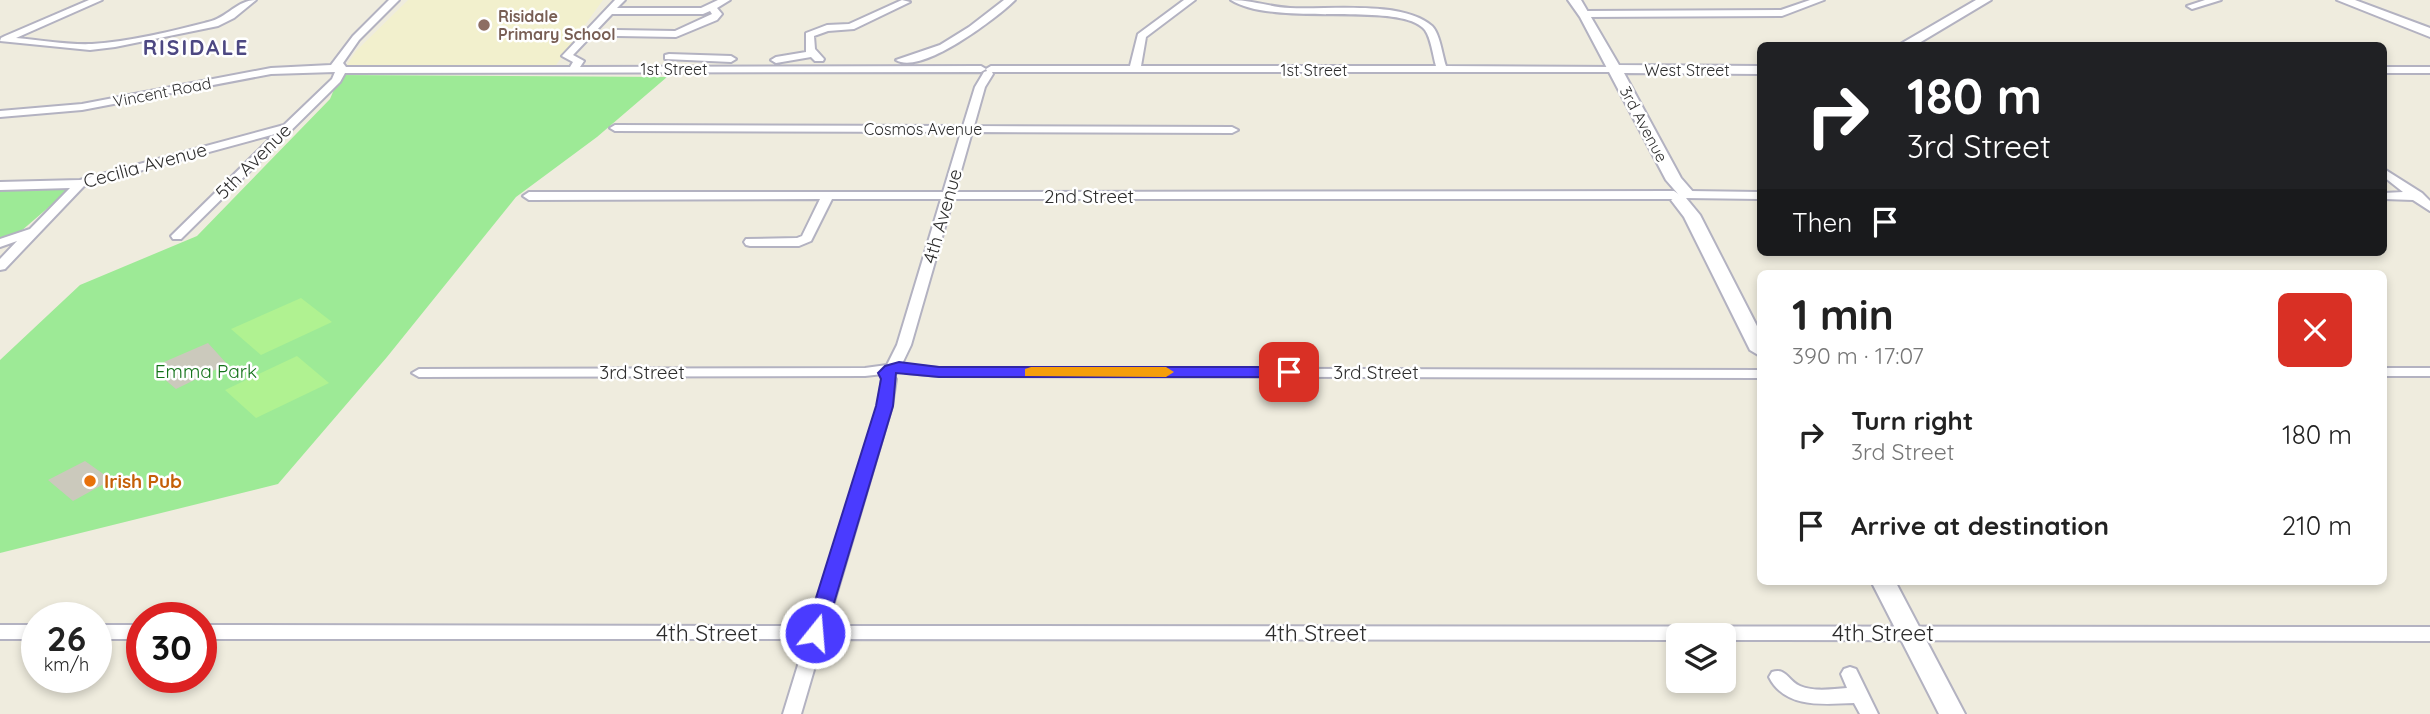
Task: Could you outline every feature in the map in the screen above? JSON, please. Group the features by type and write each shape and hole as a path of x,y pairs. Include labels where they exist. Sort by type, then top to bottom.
{"main road":[{"name":"3rd Avenue","path":"1574,0 1585,14 1757,341"},
{"path":"1910,42 1985,0"},
{"path":"2344,3 2430,33"},
{"name":"West Street","path":"1614,69 1757,70"},
{"path":"1885,585 1952,714"}],"street":[{"path":"2,41 97,0"},
{"path":"2,41 90,47 115,44 215,24 231,16 251,0"},
{"name":"5th Avenue","path":"177,236 329,85 336,68 356,38 394,0"},
{"path":"573,70 579,61 567,56 620,0"},
{"path":"611,11 712,8 725,0"},
{"path":"669,57 916,60 974,27 1010,0"},
{"path":"1135,69 1141,36 1190,0"},
{"path":"1236,0 1289,11 1394,12 1412,17 1430,29 1442,70"},
{"path":"1585,14 1782,13 1819,0"},
{"path":"2192,5 2216,0"},
{"path":"816,57 807,39 812,33 827,28 851,27 905,2"},
{"path":"617,33 678,34 714,18 717,14 712,8"},
{"path":"799,68 816,57"},
{"name":"1st Street","path":"336,68 799,68 957,70 984,74 1014,70 1135,69 1614,69"},
{"name":"Vincent Road","path":"0,114 71,109 271,71 336,68"},
{"path":"2387,70 2430,70"},
{"name":"4th Avenue","path":"792,714 984,74"},
{"name":"Cecilia Avenue","path":"0,186 80,184 288,127"},
{"name":"Cosmos Avenue","path":"615,128 1232,130"},
{"path":"2387,174 2430,207"},
{"path":"0,266 80,184"},
{"name":"2nd Street","path":"529,196 1757,196"},
{"path":"750,242 804,240 810,236 828,196"},
{"path":"2387,196 2430,196"},
{"path":"0,243 35,230"},
{"name":"3rd Street","path":"1730,372 1757,369"},
{"path":"2387,372 2430,372"},
{"name":"3rd Street","path":"419,373 1757,374"},
{"path":"0,632 21,632"},
{"name":"4th Street","path":"217,632 2430,634"},
{"path":"1850,674 1869,714"},
{"path":"1778,677 1788,690 1798,694 1860,695"}],"shaded area":[{"name":"Risidale Primary School","path":"408,0 603,0 556,65 347,65 356,51"}],"green space":[{"name":"Emma Park","path":"340,75 667,77 597,137 516,197 387,357 278,484 0,553 0,360 80,285 197,236 330,99"},
{"path":"71,188 13,238 0,242 0,190"},
{"path":"301,298 332,322 261,355 231,329"},
{"path":"297,356 329,383 256,418 225,390"}],"building":[{"path":"208,343 227,364 176,389 156,372 169,367 164,362"},
{"name":"Irish Pub","path":"85,461 116,483 107,488 102,485 73,501 48,480"}],"slow traffic":[{"path":"1031,372 1166,372"}],"place":[{"name":"Risidale Primary School","path":"484,25"},
{"name":"Irish Pub","path":"90,481"}],"district":[{"name":"RISIDALE","path":"196,48"}],"route":[{"path":"815,633 885,406 890,379 886,376 890,369 899,367 939,372 1289,372"}]}
